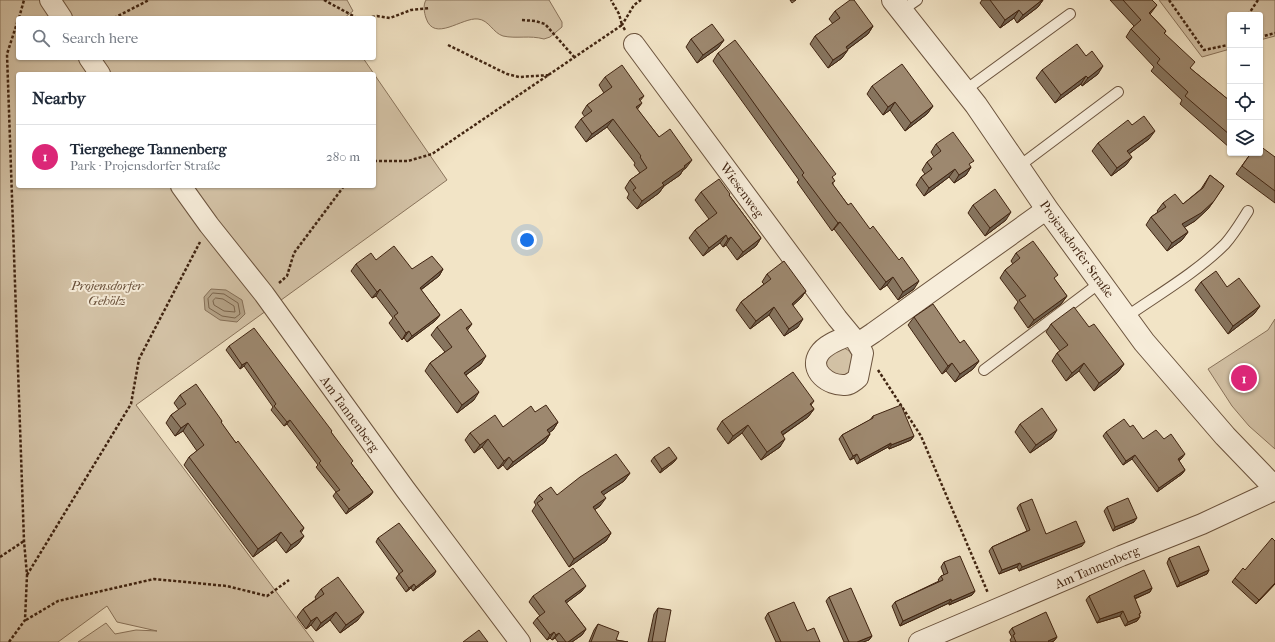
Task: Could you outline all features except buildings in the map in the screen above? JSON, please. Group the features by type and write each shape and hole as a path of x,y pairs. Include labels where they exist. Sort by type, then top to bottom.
{"street":[{"path":"50,0 61,16"},
{"name":"Projensdorfer Straße","path":"903,4 1047,209 1144,342 1225,436 1275,489"},
{"name":"Wiesenweg","path":"634,44 857,343"},
{"path":"90,60 99,72"},
{"name":"Am Tannenberg","path":"181,188 264,294 405,489 520,642"},
{"path":"857,343 1047,209"},
{"name":"Am Tannenberg","path":"919,642 1202,524 1275,489"}],"lane":[{"path":"964,91 1070,14"},
{"path":"1018,167 1118,92"},
{"path":"1126,317 1175,283 1224,244 1248,211"},
{"path":"984,370 1101,282"}],"path":[{"path":"19,16 24,0"},
{"path":"118,16 149,0"},
{"path":"324,0 353,16"},
{"path":"611,0 619,14 622,26"},
{"path":"376,161 408,161 432,154 622,26 634,5 641,0"},
{"path":"1168,0 1204,50 1227,44"},
{"path":"1250,12 1258,0"},
{"path":"376,16 390,18 411,10 430,8"},
{"path":"522,20 545,24 575,58"},
{"path":"16,25 7,54 24,541 27,575 25,620"},
{"path":"1263,36 1275,33"},
{"path":"448,45 507,74 519,77 550,75"},
{"path":"264,294 284,280 294,254 343,188"},
{"path":"27,575 132,404 139,359 209,225"},
{"path":"857,343 893,391 921,436 996,610"},
{"path":"0,557 24,541"},
{"path":"9,642 25,620 58,602 154,579 227,586 267,596 289,580"}],"green space":[{"name":"Projensdorfer Gehölz","path":"0,0 347,0 353,11 347,16 16,16 16,60 364,60 373,72 16,72 16,188 376,188 376,77 447,180 136,405 314,642 78,642 106,623 115,634 136,630 157,631 117,622 107,606 58,642 0,642"},
{"path":"426,0 549,0 562,22 562,27 550,37 544,39 534,37 503,36 485,22 478,19 472,19 442,29 435,28 430,25 426,18 424,4"},
{"path":"1159,0 1275,0 1275,36 1263,39 1263,12 1227,12 1227,50 1202,57"},
{"path":"1275,319 1275,449 1249,426 1232,406 1208,369 1268,330"},
{"path":"841,347 850,352 853,359 854,366 846,376 832,375 825,363 825,359"}],"water":[{"path":"211,289 226,290 242,300 245,314 237,322 220,320 205,310 204,297"}],"place":[{"name":"Tiergehege Tannenberg","path":"1244,378"}]}
